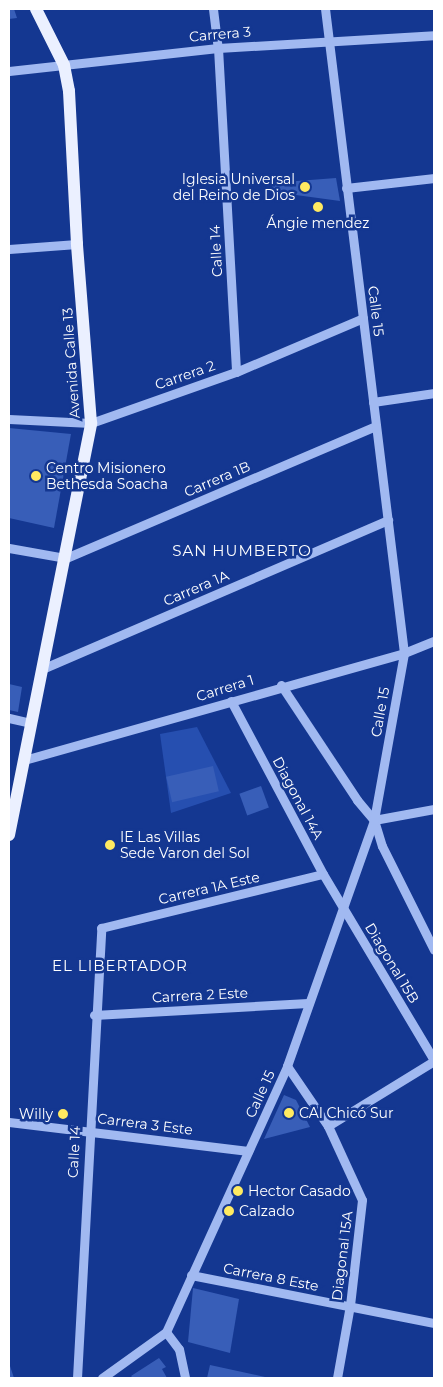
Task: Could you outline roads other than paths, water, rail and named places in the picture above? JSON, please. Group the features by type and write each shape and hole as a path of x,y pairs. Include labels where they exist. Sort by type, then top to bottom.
{"main road":[{"name":"Avenida Calle 13","path":"9,835 66,558 91,423 77,244 69,91 64,65 36,9"}],"street":[{"name":"Calle 14","path":"213,9 218,48 236,372"},
{"name":"Calle 15","path":"166,1332 287,1066 308,1002 374,820 404,653 324,9"},
{"name":"Carrera 3","path":"9,71 218,48 329,39 434,35"},
{"path":"346,188 434,178"},
{"path":"9,249 77,244"},
{"name":"Carrera 2","path":"9,419 91,423 236,372 363,318"},
{"path":"373,402 434,393"},
{"name":"Carrera 1B","path":"66,558 376,426"},
{"name":"Carrera 1A","path":"42,669 388,520"},
{"path":"9,548 66,558"},
{"name":"Carrera 1","path":"24,760 281,685 404,653 434,641"},
{"path":"281,685 357,800 374,820 382,846 434,950"},
{"name":"Diagonal 14A","path":"231,701 342,906"},
{"path":"9,718 31,723"},
{"path":"374,820 434,809"},
{"name":"Carrera 1A Este","path":"101,928 323,874"},
{"name":"Diagonal 15B","path":"342,906 434,1061"},
{"name":"Calle 14","path":"77,1378 94,1015 101,928"},
{"name":"Carrera 2 Este","path":"94,1015 308,1002"},
{"path":"328,1126 434,1061"},
{"name":"Diagonal 15A","path":"287,1066 328,1126 362,1200 350,1305 337,1378"},
{"name":"Carrera 3 Este","path":"9,1122 248,1151"},
{"name":"Carrera 8 Este","path":"191,1275 434,1323"},
{"path":"102,1378 166,1332 179,1349 185,1378"}],"place":[{"name":"Iglesia Universal del Reino de Dios","path":"305,187"},
{"name":"Ángie mendez","path":"318,207"},
{"name":"Centro Misionero Bethesda Soacha","path":"36,476"},
{"name":"IE Las Villas Sede Varon del Sol","path":"110,845"},
{"name":"CAI Chicó Sur","path":"289,1113"},
{"name":"Willy","path":"63,1114"},
{"name":"Hector Casado","path":"238,1191"},
{"name":"Calzado","path":"229,1211"}],"district":[{"name":"SAN HUMBERTO","path":"242,551"},
{"name":"EL LIBERTADOR","path":"120,966"}]}
